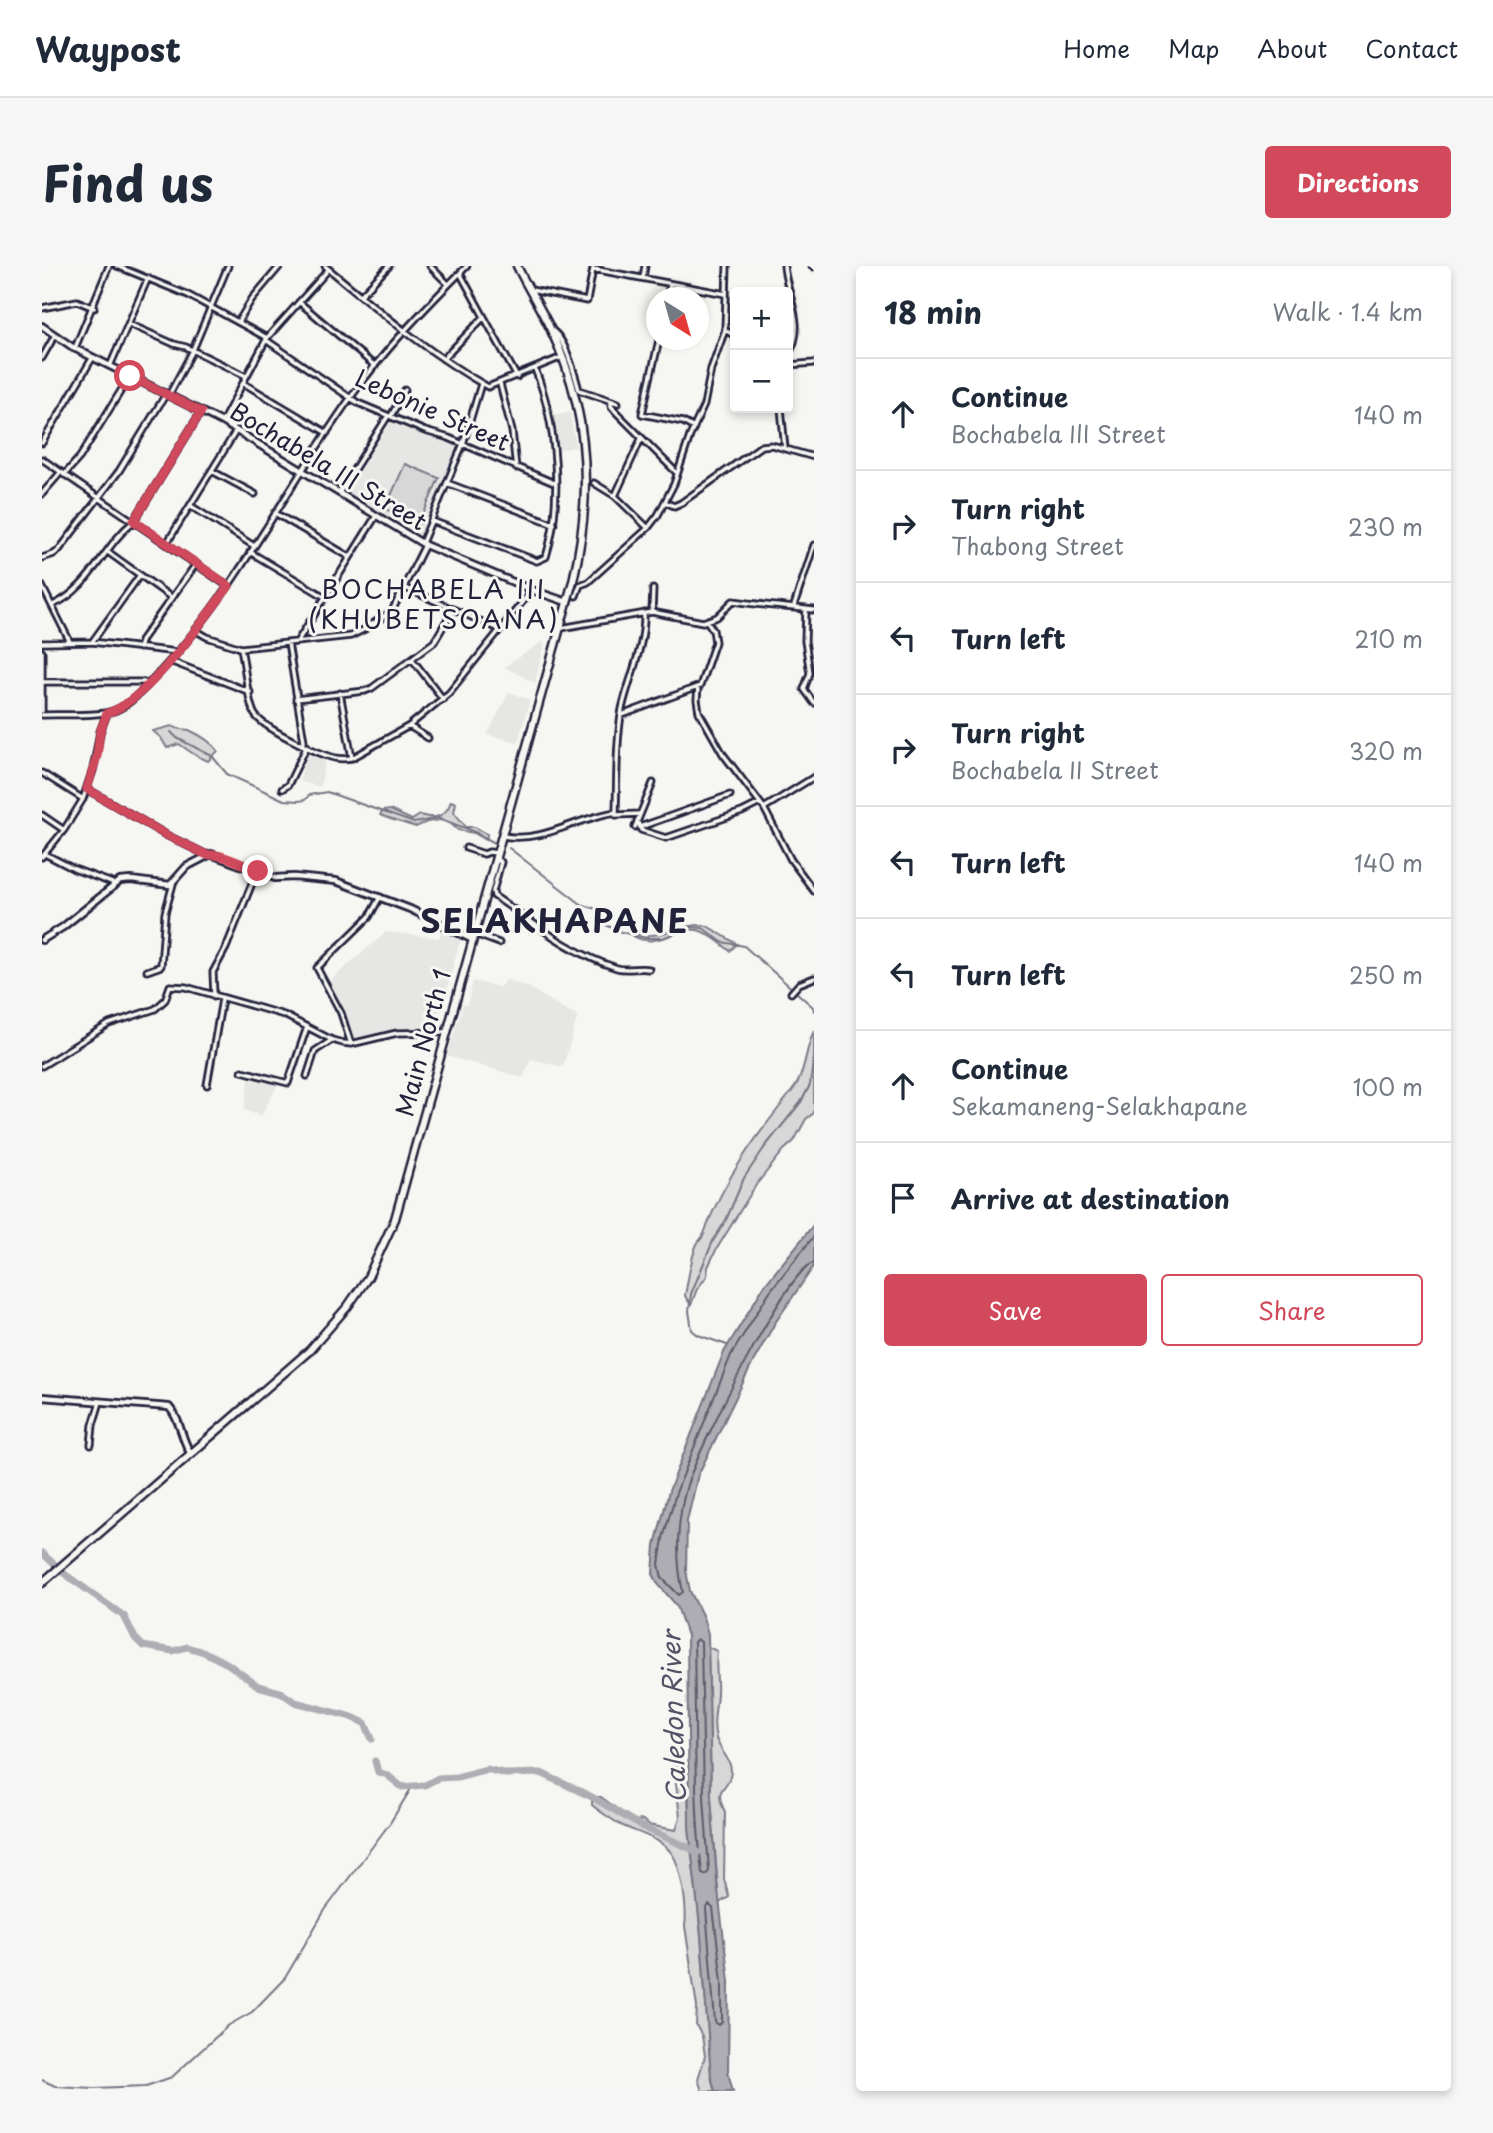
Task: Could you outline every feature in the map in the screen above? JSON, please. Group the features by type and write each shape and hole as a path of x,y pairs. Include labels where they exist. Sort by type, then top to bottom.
{"main road":[{"name":"Main North 1","path":"42,1583 309,1351 348,1306 368,1277 395,1219 559,628 567,601 575,587 583,536 586,466 579,414 551,330 517,266"}],"street":[{"path":"75,348 109,266"},
{"name":"Lebonie Street","path":"117,266 148,278 238,322 351,397 389,416 463,444 554,484"},
{"path":"42,558 59,550 119,471 168,395 192,352 228,266"},
{"path":"238,322 252,299 280,266"},
{"path":"361,295 388,266"},
{"path":"430,266 449,285"},
{"path":"42,652 42,713 107,713 117,710 147,685 170,661 229,586 351,397 404,331 467,266"},
{"path":"643,278 645,266"},
{"path":"576,596 575,587 588,582 648,528 665,502 704,405 711,369 725,330 727,266"},
{"path":"784,266 798,330 791,350"},
{"path":"222,422 267,339 327,268 404,331 481,384 491,387 562,358"},
{"path":"531,290 587,301 593,269 726,293"},
{"path":"460,273 517,377"},
{"path":"110,366 148,278"},
{"path":"42,308 77,301 93,308"},
{"path":"299,302 375,366"},
{"path":"443,359 484,317"},
{"path":"130,324 246,376"},
{"name":"Bochabela III Street","path":"42,326 75,348 222,422 424,544 532,590 567,601"},
{"path":"551,330 558,335 573,368 579,390 618,403"},
{"path":"725,330 730,333"},
{"path":"42,358 55,335"},
{"path":"657,350 642,414 683,422 694,428"},
{"path":"42,443 93,357"},
{"path":"793,365 814,363"},
{"path":"432,522 537,561 546,557 556,517 554,484 549,414 534,369"},
{"path":"42,494 80,457 130,376"},
{"path":"243,383 327,433"},
{"path":"195,630 241,649 351,636 392,611 424,544 463,444 481,384"},
{"path":"500,384 512,431 516,468"},
{"path":"339,493 405,390"},
{"path":"611,400 611,406 677,474"},
{"path":"53,605 74,594 119,534 134,521 201,412"},
{"path":"781,413 785,449"},
{"path":"167,543 236,432"},
{"path":"615,496 641,439"},
{"path":"665,502 671,506 681,503 761,446 772,445 814,457"},
{"path":"42,459 229,586"},
{"path":"212,471 255,494"},
{"path":"447,483 554,524"},
{"path":"594,483 615,496 648,528"},
{"path":"191,506 254,546"},
{"path":"275,513 350,557"},
{"path":"298,642 376,516"},
{"path":"794,606 814,545"},
{"path":"108,552 172,598"},
{"path":"250,552 325,597"},
{"path":"139,648 142,639 196,564"},
{"path":"92,642 139,575"},
{"path":"42,586 70,642"},
{"path":"405,588 501,630"},
{"path":"652,612 653,589"},
{"path":"241,649 257,718 304,745 337,759 352,758 409,726 443,699 458,684 532,590"},
{"path":"559,628 652,612 703,622 717,617 733,601 814,610"},
{"path":"806,609 805,641 810,673 804,689 814,703"},
{"path":"296,699 372,688 434,642 453,610"},
{"path":"639,814 616,815 616,749 635,669 644,613"},
{"path":"707,621 713,630 715,642 698,687 699,712 723,754 764,808 791,860 814,891"},
{"path":"42,643 92,642 177,652"},
{"path":"282,789 288,785 304,745 288,643"},
{"path":"412,659 443,699"},
{"path":"170,661 250,692"},
{"path":"43,682 144,682 147,685"},
{"path":"622,715 698,687"},
{"path":"340,693 352,758"},
{"path":"107,713 83,799 64,830 43,856 112,883 114,887"},
{"path":"409,726 428,738"},
{"path":"42,773 83,799"},
{"path":"764,808 814,777"},
{"path":"637,827 639,814 653,783"},
{"path":"87,789 166,835 207,855"},
{"path":"637,827 730,795"},
{"path":"637,827 641,831 666,838 742,812 760,803"},
{"path":"503,836 513,839 532,838 600,814 616,812"},
{"path":"42,815 64,830"},
{"path":"466,848 497,856 501,862 494,896 556,939 618,968 649,969"},
{"path":"147,971 161,966 165,913 173,884 186,867 211,854 275,878 336,881 461,932 466,938 474,937 499,943"},
{"path":"214,996 213,972 226,948 258,871"},
{"path":"808,882 814,877"},
{"path":"42,940 125,880 173,884"},
{"path":"351,1044 341,1013 317,968 369,916 380,897"},
{"path":"792,990 814,978"},
{"path":"42,1066 109,1024 155,1009 164,1000 170,986 186,987 284,1015 332,1040 351,1044 397,1033 448,1032"},
{"path":"207,1085 222,999"},
{"path":"242,1070 288,1083 307,1027"},
{"path":"307,1076 315,1051 332,1040"},
{"path":"42,1397 169,1407 179,1423 191,1454"},
{"path":"91,1444 100,1400"}],"shaded area":[{"path":"570,412 576,447 558,450 552,415"},
{"path":"395,421 459,446 422,539 346,492 391,422"},
{"path":"405,464 439,478 419,524 385,509"},
{"path":"542,642 545,643 535,683 504,667"},
{"path":"509,692 530,700 518,742 487,735"},
{"path":"172,726 197,734 209,741 218,751 208,761 179,744 167,748 153,731"},
{"path":"308,750 326,758 320,787 299,781"},
{"path":"451,801 456,803 454,812 466,827 475,827 487,834 486,840 440,820 416,827 380,815 383,811 390,810 412,820 420,815 435,817 446,811"},
{"path":"701,925 737,944 730,951 697,930 682,931 650,940 633,936 635,933 652,935"},
{"path":"441,929 462,934 441,1011 422,1016 442,1018 440,1030 403,1030 353,1041 342,1011 327,983 386,932 439,938"},
{"path":"506,980 528,987 578,1015 563,1067 531,1059 523,1078 447,1056 463,1005 467,1005 473,981 499,987"},
{"path":"814,1031 814,1113 806,1119 794,1141 756,1185 716,1250 707,1276 697,1289 691,1305 685,1296 697,1244 743,1157 796,1085"},
{"path":"249,1079 278,1084 261,1116 244,1110"},
{"path":"708,1647 717,1651 715,1732 730,1763 731,1772 720,1797 725,1812 724,1879 729,1897 719,1903 711,1797"},
{"path":"674,1767 681,1767 684,1789 688,1795 711,2076 715,2091 702,2091 698,2079 705,2056 702,2036 696,2025 697,2007 685,1926 685,1902 676,1861 664,1845 619,1824 592,1805 592,1797 601,1797 633,1821 643,1820 648,1825 676,1830 680,1817"}],"water":[{"path":"814,1224 814,1266 775,1323 753,1362 698,1475 687,1521 686,1571 690,1591 703,1617 708,1635 711,1797 717,1883 729,1981 728,2073 733,2091 715,2091 711,2076 701,1935 689,1828 687,1636 677,1606 653,1574 655,1545 669,1491 724,1352 764,1286"}],"waterway":[{"path":"171,732 177,738 212,756 227,774 284,800 305,800 309,795 327,792 414,823 438,818 473,831 495,843"},
{"path":"509,848 581,904 596,909 606,925 621,932 645,938 663,938 691,927 703,928 722,942 744,946 813,1007 814,1011"},
{"path":"727,1345 698,1335 692,1330 689,1311 691,1294 744,1178 801,1102 810,1085 814,1053"},
{"path":"42,1553 66,1575 124,1616 135,1638 143,1646 173,1651 187,1647 204,1652 228,1664 258,1686 280,1692 295,1702 365,1723 372,1739"},
{"path":"375,1761 378,1772 387,1775 402,1787 425,1785 438,1778 457,1777 487,1769 506,1774 541,1773 592,1797 641,1826 698,1852"},
{"path":"42,2080 55,2086 94,2088 146,2086 172,2077 229,2025 252,2012 285,1978 325,1910 390,1823 412,1787"}],"district":[{"name":"BOCHABELA III (KHUBETSOANA)","path":"434,605"},
{"name":"SELAKHAPANE","path":"555,922"}],"route":[{"path":"130,376 201,412 134,521 229,586 154,678 125,705 107,713 87,789 166,835 207,855 225,858 258,871"}],"water label":[{"name":"Caledon River","path":"674,1717"}]}
